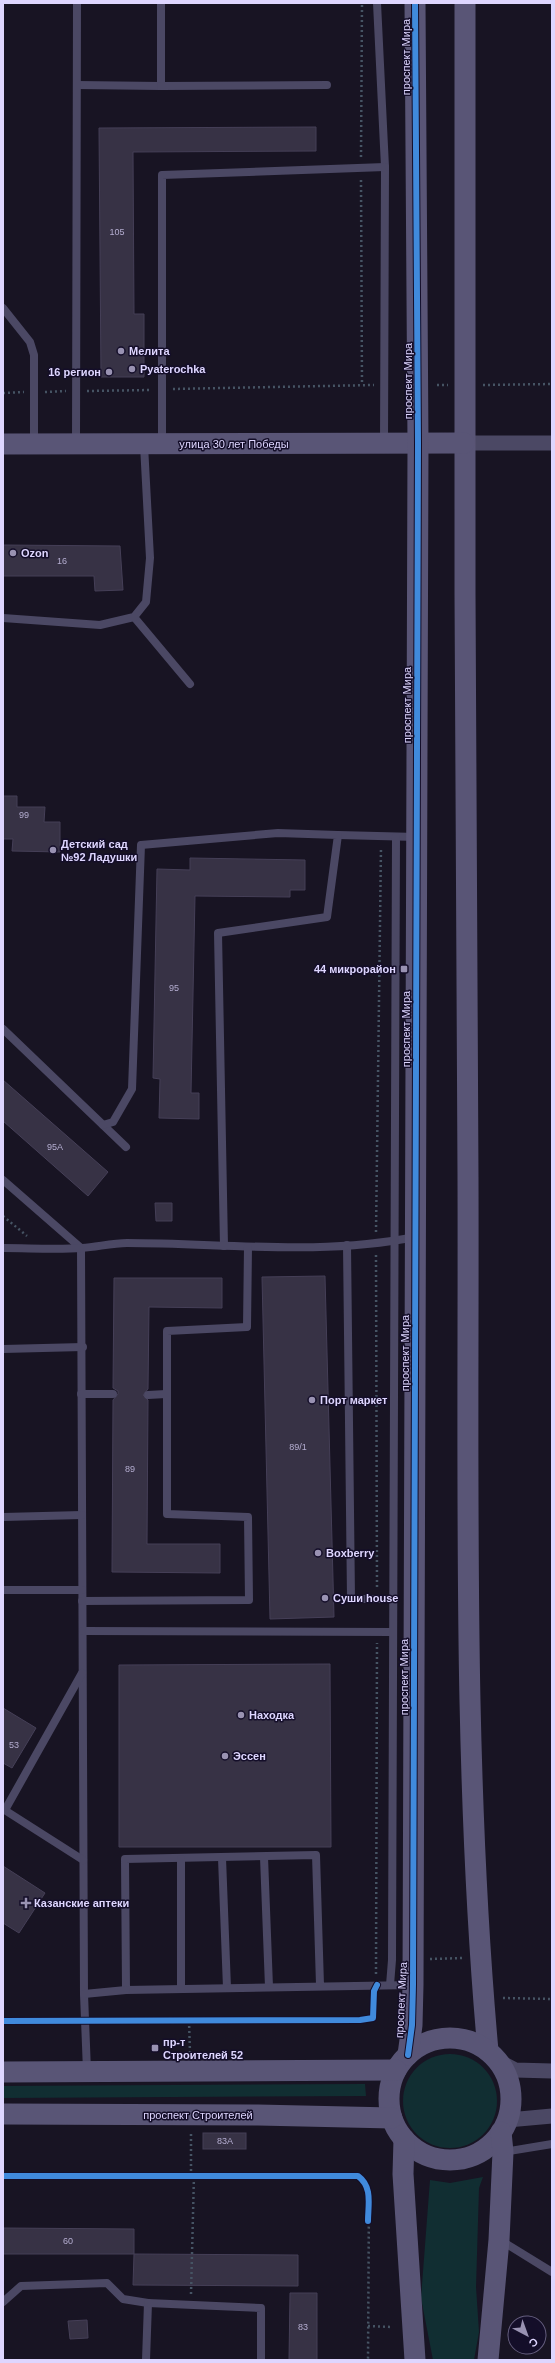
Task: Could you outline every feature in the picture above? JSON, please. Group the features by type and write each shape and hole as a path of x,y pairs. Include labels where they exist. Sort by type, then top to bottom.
{"street":[{"name":"проспект Мира","path":"402,2062 412,2025 413,1985 418,443 415,3"},
{"path":"465,3 464,443 468,1522 474,1855 480,1957 493,2056 506,2074 510,2089 510,2105 504,2135 499,2240 488,2360"},
{"path":"464,443 552,443"},
{"name":"улица 30 лет Победы","path":"3,444 464,443"},
{"path":"552,2071 515,2070 473,2042 456,2038 439,2039 422,2045 402,2062 389,2094 392,2118 404,2139 414,2148 426,2155 454,2160 481,2152 504,2135 552,2116"},
{"path":"3,2072 190,2071 402,2062"},
{"name":"проспект Строителей","path":"3,2114 258,2115 392,2118"},
{"path":"404,2139 403,2174 415,2360"}],"lane":[{"path":"76,444 77,3"},
{"path":"161,3 161,86"},
{"path":"377,3 385,167 384,443"},
{"path":"77,85 326,85"},
{"path":"3,618 100,624 134,616 146,602 150,558 153,444 162,390 162,175 385,167"},
{"path":"3,308 30,342 34,355 34,444"},
{"path":"134,616 190,684"},
{"path":"104,1125 113,1122 132,1089 141,845 278,833 417,837"},
{"path":"224,1246 218,933 328,917 338,835"},
{"path":"390,1985 392,1960 393,1241 396,837"},
{"path":"3,1029 126,1147"},
{"path":"3,1180 81,1248 83,1346 82,1672 84,1994 88,2071"},
{"path":"3,1248 81,1248 126,1243 248,1247 347,1245 393,1241 416,1237"},
{"path":"347,1245 351,1599 392,1599"},
{"path":"82,1601 249,1600 248,1517 167,1514 166,1394 167,1331 247,1327 248,1247"},
{"path":"3,1349 83,1346"},
{"path":"82,1394 113,1394"},
{"path":"148,1395 166,1394"},
{"path":"3,1517 82,1515"},
{"path":"3,1590 82,1590"},
{"path":"83,1631 392,1632"},
{"path":"82,1672 4,1809 84,1860"},
{"path":"126,1990 125,1859 316,1855 320,1985"},
{"path":"264,1857 269,1987"},
{"path":"222,1858 227,1988"},
{"path":"181,1859 181,1989"},
{"path":"84,1994 126,1990 320,1985 413,1985"},
{"path":"504,2135 552,2144"},
{"path":"499,2240 552,2272"},
{"path":"3,2302 21,2286 107,2283 123,2298 148,2303 262,2308 261,2360"},
{"path":"146,2360 148,2303"}],"path":[{"path":"362,3 362,385"},
{"path":"418,385 552,384"},
{"path":"3,393 385,385"},
{"path":"377,1598 376,1242 381,837"},
{"path":"3,1216 41,1248"},
{"path":"377,1633 377,1985"},
{"path":"500,1998 552,1999"},
{"path":"191,2305 194,2175"},
{"path":"3,2176 358,2176 365,2181 369,2191 368,2360"},
{"path":"368,2326 392,2327"}],"green space":[{"path":"441,2054 459,2054 468,2057 484,2067 494,2083 497,2092 497,2110 494,2119 484,2135 468,2145 459,2148 441,2148 432,2145 416,2135 406,2119 403,2110 403,2092 406,2083 416,2067 432,2057"},
{"path":"365,2084 366,2096 3,2098 3,2086"},
{"path":"483,2177 479,2188 476,2287 479,2332 474,2360 433,2360 421,2298 430,2180 450,2183"}],"building":[{"path":"316,127 316,151 133,152 134,314 144,314 144,377 101,377 99,128"},
{"path":"3,545 120,546 123,590 95,591 94,576 3,576"},
{"path":"3,796 17,796 17,807 45,807 44,822 60,822 60,852 12,851 13,839 3,839"},
{"path":"190,858 305,860 305,890 290,890 290,897 195,896 191,1093 199,1093 199,1119 159,1118 160,1079 153,1078 157,869 190,870"},
{"path":"3,1080 108,1172 88,1196 3,1121"},
{"path":"155,1203 172,1203 172,1221 156,1221"},
{"path":"325,1276 334,1617 270,1619 262,1277"},
{"path":"114,1278 222,1278 222,1308 149,1307 148,1389 143,1395 148,1400 147,1544 220,1544 220,1573 112,1572 113,1400 118,1394 118,1391 113,1388"},
{"name":"Эссен","path":"330,1664 331,1847 119,1847 119,1665"},
{"path":"3,1708 36,1728 12,1768 3,1763"},
{"path":"3,1866 45,1893 19,1933 3,1923"},
{"path":"203,2133 246,2133 246,2149 203,2149"},
{"path":"3,2228 134,2229 134,2254 3,2254"},
{"path":"134,2254 298,2255 298,2286 133,2285"},
{"path":"290,2293 317,2293 317,2360 289,2360"},
{"path":"87,2320 88,2338 70,2339 68,2321"}],"cycle path":[{"path":"408,2055 412,2025 413,1985 418,443 415,3"},
{"path":"3,2021 360,2020 373,2018 374,1991 377,1985"},
{"path":"3,2176 358,2176 363,2180 368,2191 368,2221"}],"place":[{"name":"Мелита","path":"121,351"},
{"name":"Pyaterochka","path":"132,369"},
{"name":"16 регион","path":"109,372"},
{"name":"Ozon","path":"13,553"},
{"name":"Детский сад №92 Ладушки","path":"53,850"},
{"name":"44 микрорайон","path":"404,969"},
{"name":"Порт маркет","path":"312,1400"},
{"name":"Boxberry","path":"318,1553"},
{"name":"Суши house","path":"325,1598"},
{"name":"Находка","path":"241,1715"},
{"name":"Эссен","path":"225,1756"},
{"name":"Казанские аптеки","path":"26,1903"},
{"name":"пр-т Строителей 52","path":"155,2048"}]}
